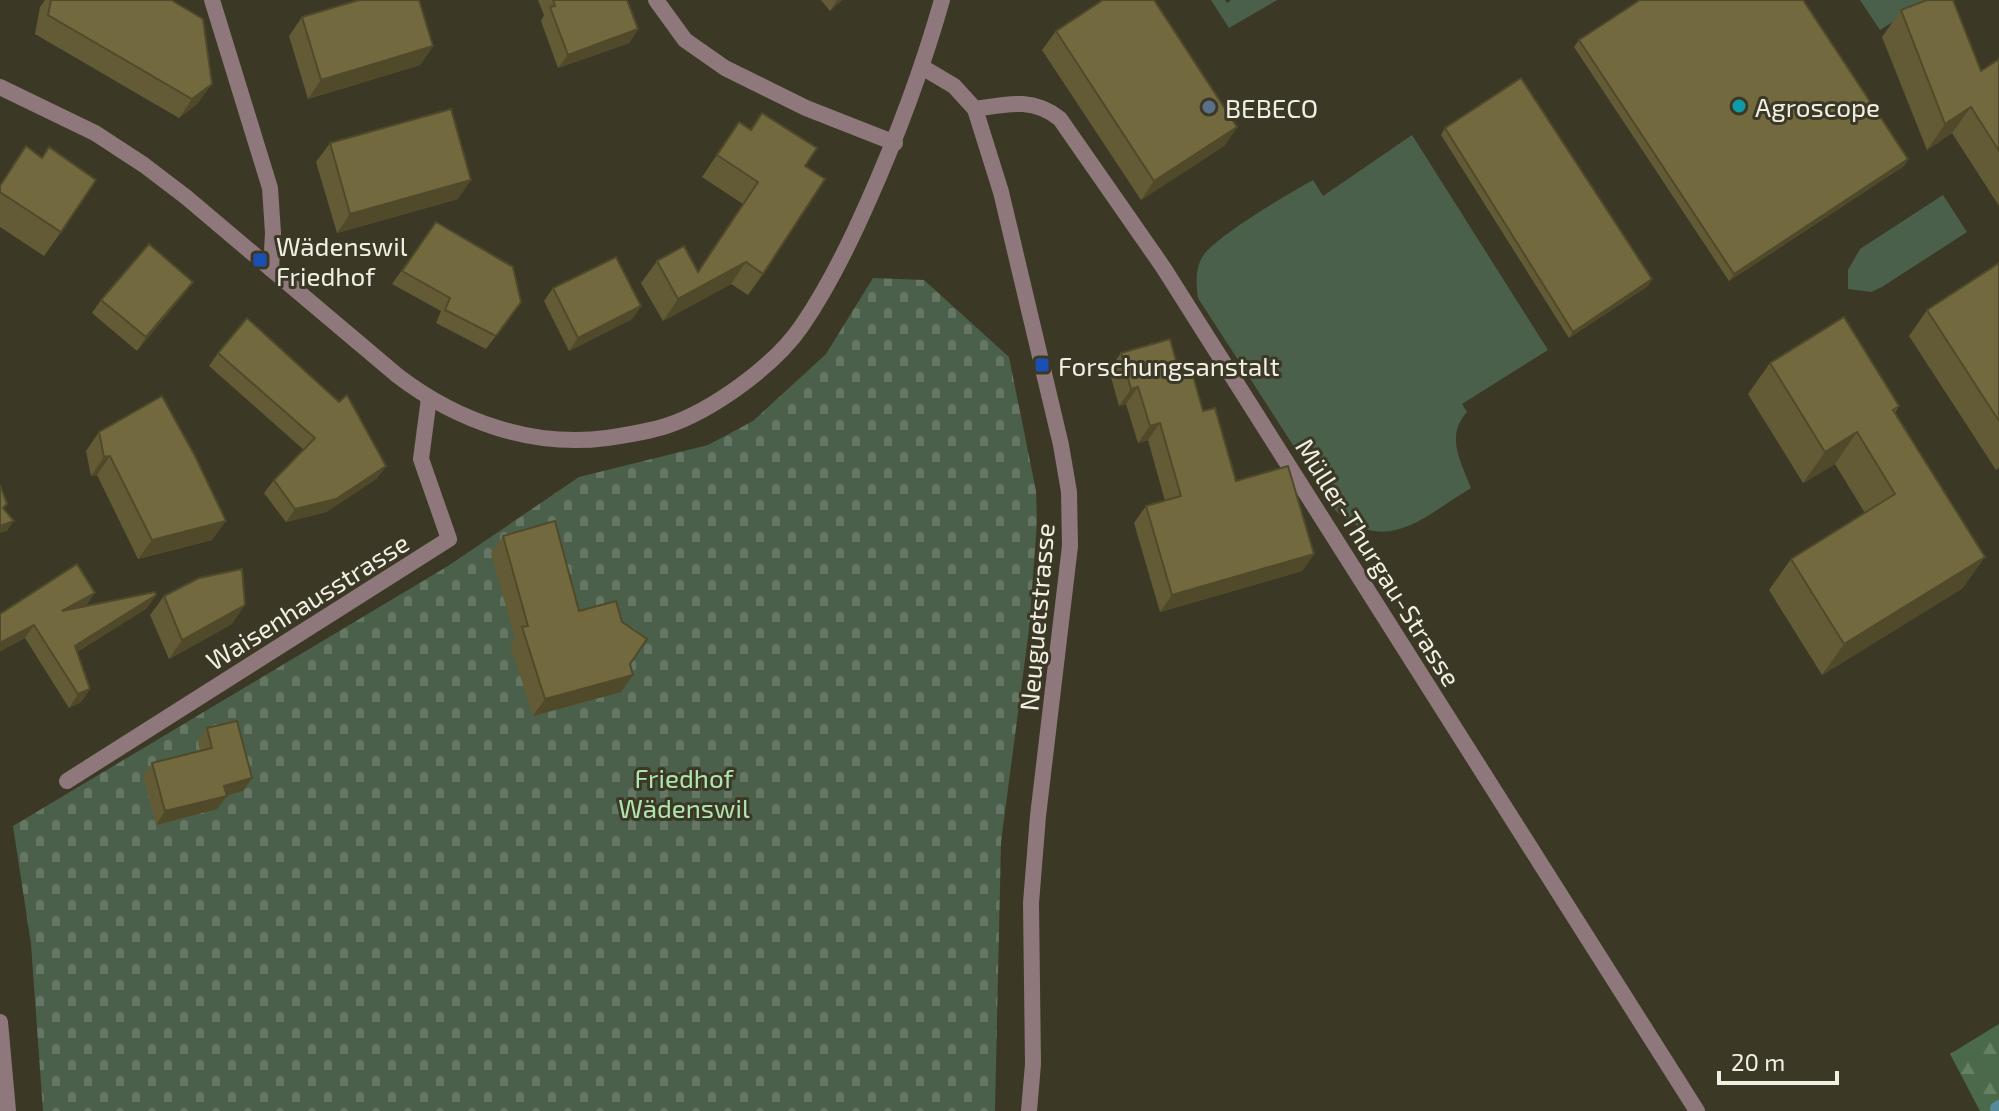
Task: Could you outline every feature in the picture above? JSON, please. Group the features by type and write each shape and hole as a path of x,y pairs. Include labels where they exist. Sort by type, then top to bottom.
{"street":[{"path":"212,0 270,188 273,233 271,269"},
{"path":"656,0 685,40 725,68 806,108 895,143"},
{"path":"0,87 95,133 144,165 398,376 429,398 465,417 494,427 563,440 628,435 667,426 696,412 751,376 778,354 800,329 842,260 895,143 942,0"},
{"name":"Neuguetstrasse","path":"922,67 954,86 975,109 1001,192 1058,432 1069,492 1070,546 1038,816 1031,903 1033,1064 1029,1111"},
{"name":"Müller-Thurgau-Strasse","path":"975,109 1028,103 1043,107 1060,119 1171,280 1697,1111"},
{"name":"Waisenhausstrasse","path":"67,781 449,539 421,459 429,398"},
{"path":"0,1022 8,1111"}],"green space":[{"path":"1211,0 1225,0 1227,3 1231,0 1277,0 1229,28"},
{"path":"1860,0 1927,0 1880,30"},
{"path":"1412,135 1548,350 1462,404 1467,412 1460,421 1456,440 1471,488 1404,528 1371,530 1354,524 1335,510 1198,298 1197,276 1200,261 1210,248 1254,215 1313,180 1323,196"},
{"path":"1943,195 1967,232 1882,287 1871,292 1848,289 1848,270 1860,249"},
{"name":"Friedhof Wädenswil","path":"873,278 924,280 1009,357 1036,491 1037,522 1029,629 1001,842 995,1111 43,1111 31,944 13,826 448,566 579,477 708,445 753,421 826,354"},
{"path":"1999,1024 1999,1111 1980,1111 1950,1054"}],"building":[{"path":"51,0 171,0 203,19 212,84 192,99 48,15"},
{"path":"359,0 419,0 433,46 321,80 302,17"},
{"path":"553,0 627,0 638,29 568,55 550,7 555,6"},
{"path":"1103,0 1154,0 1237,127 1154,181 1056,31"},
{"name":"Agroscope","path":"1640,0 1803,0 1908,159 1734,274 1579,40"},
{"path":"1927,0 1953,0 1981,71 1999,59 1999,151 1971,107 1945,124 1901,10"},
{"path":"1521,78 1652,279 1573,332 1445,128"},
{"path":"451,109 471,180 350,214 330,143"},
{"path":"762,113 817,148 805,166 825,179 763,274 746,262 678,299 657,261 684,246 698,272 758,182 717,155 739,122 751,130"},
{"path":"26,146 42,158 49,147 96,180 61,232 0,192 0,186"},
{"path":"436,222 513,267 521,302 496,336 445,310 450,298 402,271"},
{"path":"149,244 193,282 146,337 101,300"},
{"path":"616,257 641,306 578,338 553,288"},
{"path":"1999,263 1999,421 1927,310"},
{"path":"1844,317 1899,406 1893,410 1985,557 1844,644 1791,559 1895,494 1857,432 1825,452 1770,363"},
{"path":"247,318 339,402 347,395 386,466 336,499 295,509 274,480 315,438 218,353"},
{"path":"1170,339 1180,375 1192,372 1203,411 1215,408 1236,481 1288,466 1314,554 1172,595 1146,506 1181,496 1160,423 1150,426 1138,387 1131,389 1121,353"},
{"path":"162,396 226,521 152,540 110,456 104,457 99,432"},
{"path":"0,485 7,504 3,508 14,521 0,526"},
{"path":"555,521 579,611 616,601 622,622 647,639 630,664 633,675 545,699 522,627 528,626 503,536"},
{"path":"77,564 95,593 62,611 155,592 156,595 75,646 90,689 78,694 34,625 0,643 0,614"},
{"path":"242,569 245,605 182,640 164,596 199,578"},
{"path":"237,721 252,778 224,786 227,796 165,811 152,763 212,748 207,728"}],"place":[{"name":"Agroscope","path":"1739,106"},
{"name":"BEBECO","path":"1209,107"},
{"name":"Wädenswil Friedhof","path":"260,260"},
{"name":"Forschungsanstalt","path":"1042,365"}]}
